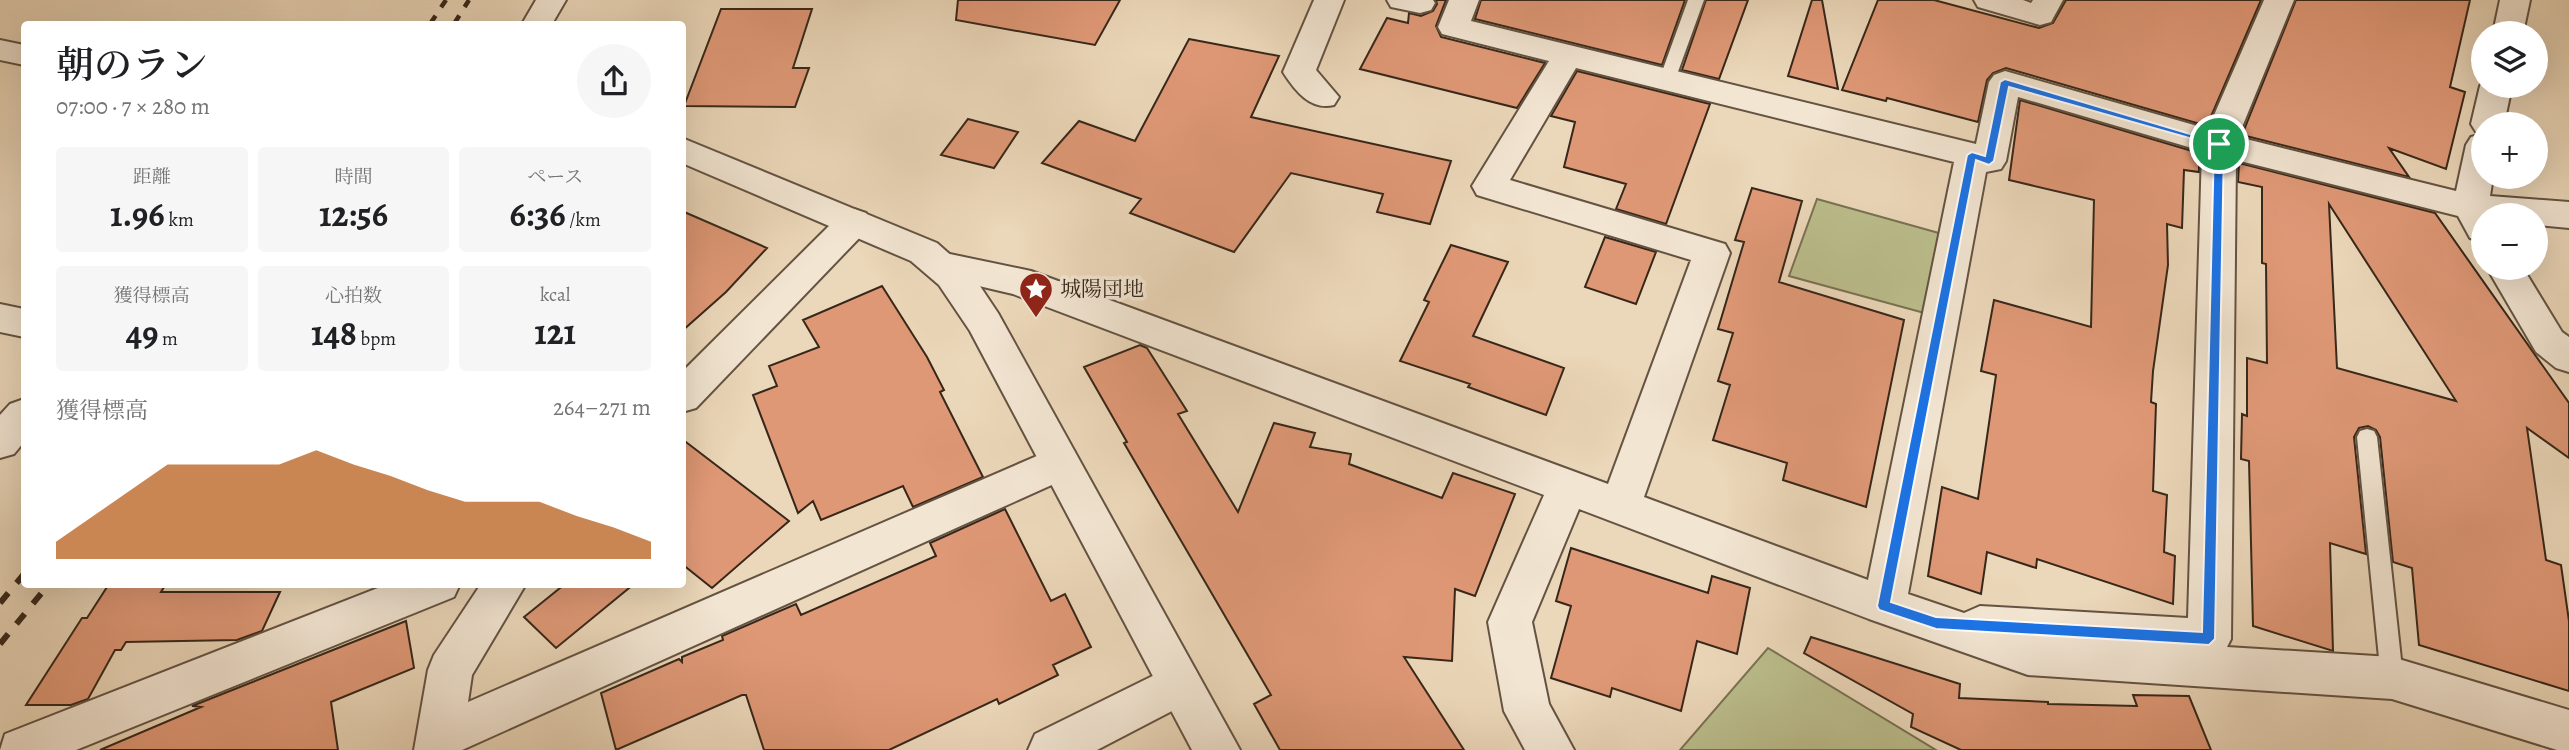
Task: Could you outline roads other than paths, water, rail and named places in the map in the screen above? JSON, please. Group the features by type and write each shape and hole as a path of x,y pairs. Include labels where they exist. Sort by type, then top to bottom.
{"street":[{"path":"539,21 551,0"},
{"path":"1322,97 1299,72 1329,0"},
{"path":"1464,0 1453,27 1989,161 2005,82 2471,218"},
{"path":"1989,0 2040,15 2048,0"},
{"path":"1936,623 2209,639 2219,144 2279,0"},
{"path":"2511,21 2515,0"},
{"path":"0,50 21,54"},
{"path":"1568,55 1489,186 1712,253 1620,506"},
{"path":"686,151 924,252 945,266 966,290 985,323 1217,750"},
{"path":"1884,606 1972,155"},
{"path":"2548,216 2569,215"},
{"path":"686,393 854,222"},
{"path":"945,266 1018,281 1884,606 2028,656 2392,678 2555,736"},
{"path":"2512,280 2549,342 2569,356"},
{"path":"0,318 21,322"},
{"path":"0,442 21,418"},
{"path":"439,743 1060,463"},
{"path":"1551,750 1527,711 1510,622 1568,487"},
{"path":"21,750 429,588"},
{"path":"439,743 450,670 502,588"},
{"path":"1052,750 1179,684"}],"lane":[{"path":"1667,80 1696,0"},
{"path":"2367,437 2392,678"}],"railway":[{"path":"432,21 446,0"},
{"path":"456,21 469,0"},
{"path":"0,603 21,578"},
{"path":"0,644 46,588"}],"place":[{"name":"城陽団地","path":"1036,319"}]}
